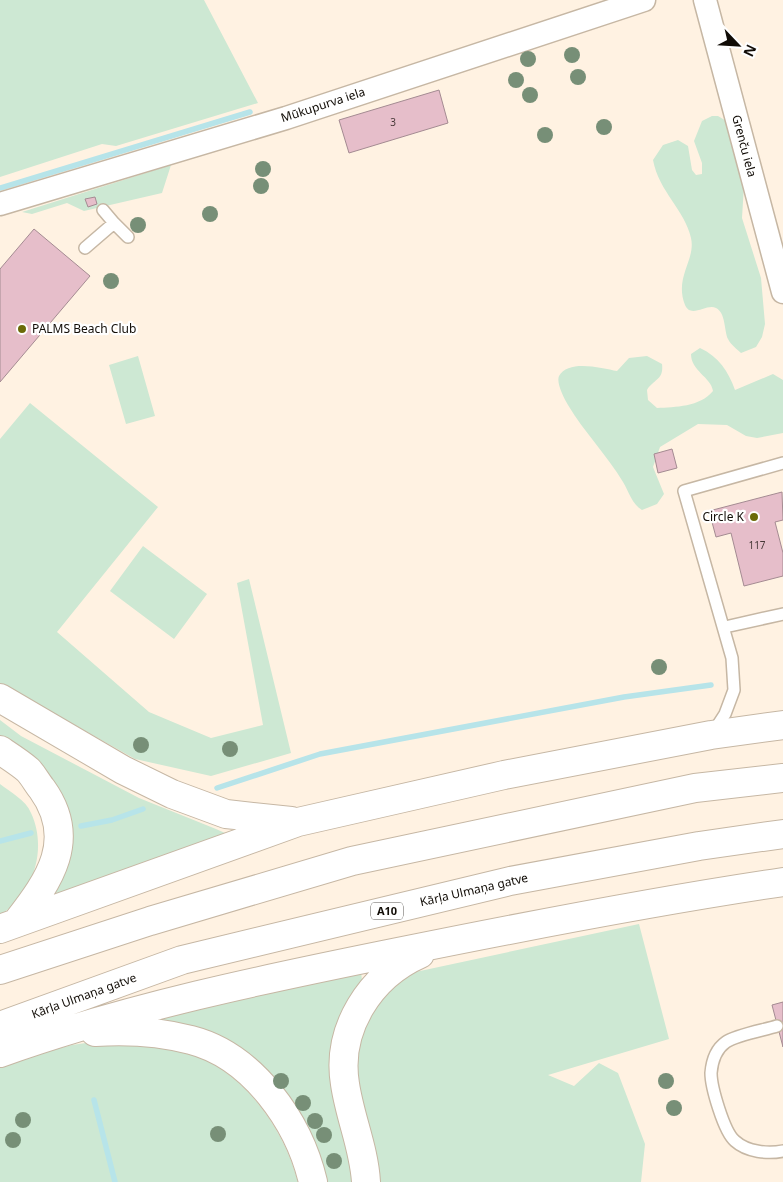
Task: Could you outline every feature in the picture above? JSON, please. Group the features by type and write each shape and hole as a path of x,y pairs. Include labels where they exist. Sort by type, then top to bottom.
{"highway":[{"path":"0,698 123,770 172,794 226,814 298,822"},
{"path":"9,926 298,822 504,775 711,734 783,724"},
{"path":"0,750 29,771 49,799 60,827 58,852 41,891 9,926"},
{"path":"0,970 150,921 352,861 695,788 783,778"},
{"name":"Kārļa Ulmaņa gatve","path":"0,1026 182,960 510,881 699,846 783,834"},
{"path":"0,1053 49,1036 218,989 473,936 783,882"},
{"path":"366,1182 362,1152 344,1082 344,1059 352,1021 377,983 405,960 473,936"},
{"path":"49,1036 103,1032 151,1033 191,1040 208,1046 242,1068 271,1097 293,1130 302,1149 313,1182"}],"street":[{"name":"Mūkupurva iela","path":"0,204 214,140 644,0"},
{"name":"Grenču iela","path":"705,0 783,292"}],"lane":[{"path":"102,210 128,237"},
{"path":"85,248 114,223"},
{"path":"711,734 725,714 734,690 732,658 725,627 684,491 783,463"},
{"path":"725,627 783,614"},
{"path":"777,1026 726,1042 717,1051 711,1074 724,1122 735,1141 752,1150 764,1152 783,1151"}],"green space":[{"path":"0,0 204,0 258,103 116,146 102,144 0,177"},
{"path":"712,116 718,116 728,122 744,185 742,218 761,278 765,324 762,337 756,347 741,353 728,339 722,314 719,310 708,307 691,311 685,305 682,286 691,254 691,238 683,218 661,182 653,160 663,145 678,140 688,146 692,170 696,175 702,174 702,163 694,141 702,121"},
{"path":"171,165 162,193 84,211 67,203 32,214 22,212"},
{"path":"700,348 718,360 735,390 773,374 783,380 783,433 757,438 746,436 727,425 698,424 660,447 653,467 664,494 657,504 642,510 633,501 617,472 568,405 559,386 559,376 563,371 577,366 617,371 629,358 647,356 662,364 660,376 647,390 648,400 657,408 687,405 701,400 713,391 709,382 697,369 692,360 691,354"},
{"path":"138,356 155,416 126,424 109,365"},
{"path":"30,403 158,507 57,632 149,712 211,738 263,725 237,583 249,579 291,753 211,776 135,759 0,683 0,439"},
{"path":"143,546 207,594 174,639 110,591"},
{"path":"0,720 21,736 139,798 225,833 224,837 56,898 55,893 68,848 0,740"},
{"path":"0,784 22,800 29,808 36,827 38,841 34,870 29,883 12,906 0,915"},
{"path":"639,924 669,1039 548,1075 574,1086 599,1063 618,1073 645,1144 641,1182 378,1182 356,1076 358,1045 375,1003 406,974"},
{"path":"361,971 362,981 353,996 356,1182 325,1182 319,1153 311,1137 158,1019 159,1017"},
{"path":"106,1040 169,1048 200,1057 239,1083 270,1119 282,1139 298,1182 0,1182 0,1064 72,1045"}],"building":[{"path":"439,90 448,123 349,153 339,120"},
{"path":"95,197 97,204 88,207 85,199"},
{"name":"PALMS Beach Club","path":"34,229 90,276 0,382 0,269"},
{"path":"672,449 677,468 658,473 654,454"},
{"path":"782,492 783,520 775,522 783,553 783,576 744,586 731,533 716,537 709,511"},
{"path":"783,1002 783,1047 772,1005"}],"waterway":[{"path":"0,188 250,112"},
{"path":"217,788 320,754 624,697 711,685"},
{"path":"81,826 112,820 143,809"},
{"path":"0,841 31,833"},
{"path":"94,1100 115,1182"}],"place":[{"name":"PALMS Beach Club","path":"22,329"},
{"name":"Circle K","path":"754,517"}]}
